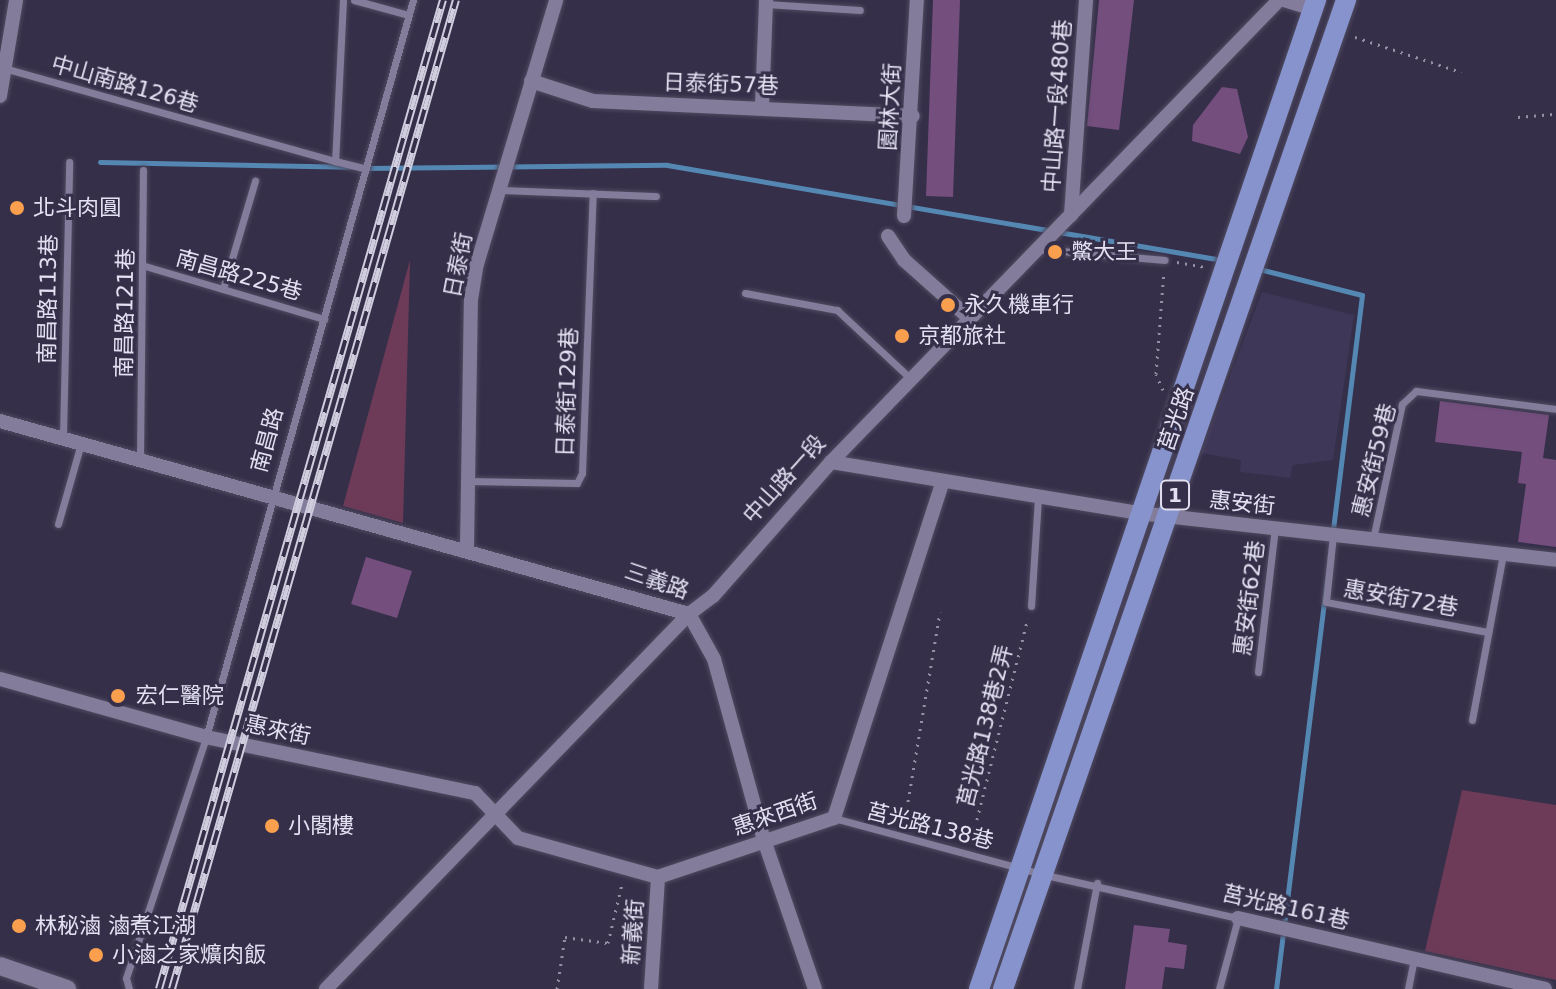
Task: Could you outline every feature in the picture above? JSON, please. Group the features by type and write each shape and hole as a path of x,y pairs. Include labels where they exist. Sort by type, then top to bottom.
{"main road":[{"name":"莒光路","path":"1003,989 1346,0"},
{"name":"莒光路","path":"979,989 1017,868 1314,4"}],"street":[{"path":"0,96 16,0"},
{"name":"日泰街","path":"467,548 471,300 499,190 556,0"},
{"name":"園林大街","path":"904,216 913,116 917,0"},
{"name":"中山路一段480巷","path":"1071,215 1086,0"},
{"path":"1282,0 1314,4"},
{"name":"中山路一段","path":"326,989 689,614 713,596 831,462 1282,0"},
{"path":"762,106 766,2"},
{"name":"日泰街57巷","path":"531,81 593,101 762,106 913,116"},
{"path":"888,236 904,260 969,318"},
{"name":"南昌路","path":"0,421 275,494"},
{"name":"惠安街","path":"831,462 942,484 1167,517 1556,560"},
{"name":"惠來西街","path":"658,877 834,818 942,484"},
{"name":"三義路","path":"275,494 689,614 714,659 764,840 815,989"},
{"name":"惠來街","path":"0,679 206,737 475,793 495,815"},
{"path":"495,815 518,838 658,877"},
{"name":"新義街","path":"651,989 658,877"},
{"name":"莒光路161巷","path":"1238,918 1545,989"},
{"path":"0,966 67,989"}],"lane":[{"path":"335,161 343,0"},
{"path":"354,0 409,15"},
{"name":"南昌路","path":"275,494 413,0"},
{"path":"766,2 860,10"},
{"name":"中山南路126巷","path":"4,68 366,169"},
{"name":"南昌路113巷","path":"63,436 69,162"},
{"name":"南昌路121巷","path":"140,457 145,266 143,170"},
{"path":"223,289 255,181"},
{"path":"499,190 656,196"},
{"name":"日泰街129巷","path":"469,481 577,483 582,473 593,193"},
{"path":"1038,248 1165,260"},
{"name":"南昌路225巷","path":"145,266 324,319"},
{"path":"745,293 837,310 911,379"},
{"name":"惠安街59巷","path":"1373,539 1402,404 1416,391 1556,409"},
{"path":"58,524 81,441"},
{"path":"129,989 126,978 206,737 275,494"},
{"path":"1031,606 1038,498"},
{"name":"惠安街62巷","path":"1258,672 1275,528"},
{"name":"惠安街72巷","path":"1333,535 1326,602 1488,632"},
{"path":"1472,720 1503,554"},
{"name":"莒光路138巷","path":"834,818 968,852 1017,868"},
{"name":"莒光路161巷","path":"1017,868 1097,883 1238,918"},
{"path":"1077,989 1097,883"},
{"path":"1219,989 1238,918"},
{"path":"1408,989 1414,959"}],"path":[{"path":"1337,31 1461,72"},
{"path":"1518,117 1556,114"},
{"path":"1173,415 1156,374 1165,260 1224,271"},
{"name":"莒光路138巷2弄","path":"968,852 1031,606"},
{"path":"902,837 940,612"},
{"path":"557,989 565,937 608,943 626,869"}],"shaded area":[{"path":"410,260 403,523 343,506"},
{"path":"1262,292 1354,315 1333,460 1293,465 1290,478 1240,472 1241,460 1201,453"},
{"path":"1462,790 1556,805 1556,980 1425,951"}],"building":[{"path":"933,0 960,0 953,197 926,196"},
{"path":"1099,0 1134,0 1119,130 1087,126"},
{"path":"1222,87 1237,89 1248,137 1240,154 1192,141 1193,125"},
{"path":"1440,401 1549,415 1543,458 1556,460 1556,547 1518,542 1526,484 1518,483 1522,452 1435,442"},
{"path":"366,557 412,571 397,618 351,604"},
{"path":"1134,925 1170,929 1168,942 1187,945 1184,969 1165,967 1162,989 1125,989"}],"waterway":[{"path":"100,162 351,167"},
{"path":"365,168 667,165 1222,260"},
{"path":"1259,269 1362,295 1276,989"}],"railway":[{"path":"159,989 443,0"},
{"path":"172,989 456,0"}],"place":[{"name":"北斗肉圓","path":"17,208"},
{"name":"鱉大王","path":"1055,252"},
{"name":"永久機車行","path":"948,305"},
{"name":"京都旅社","path":"902,336"},
{"name":"宏仁醫院","path":"118,696"},
{"name":"小閣樓","path":"272,826"},
{"name":"林秘滷 滷煮江湖","path":"19,926"},
{"name":"小滷之家爌肉飯","path":"96,955"}]}
